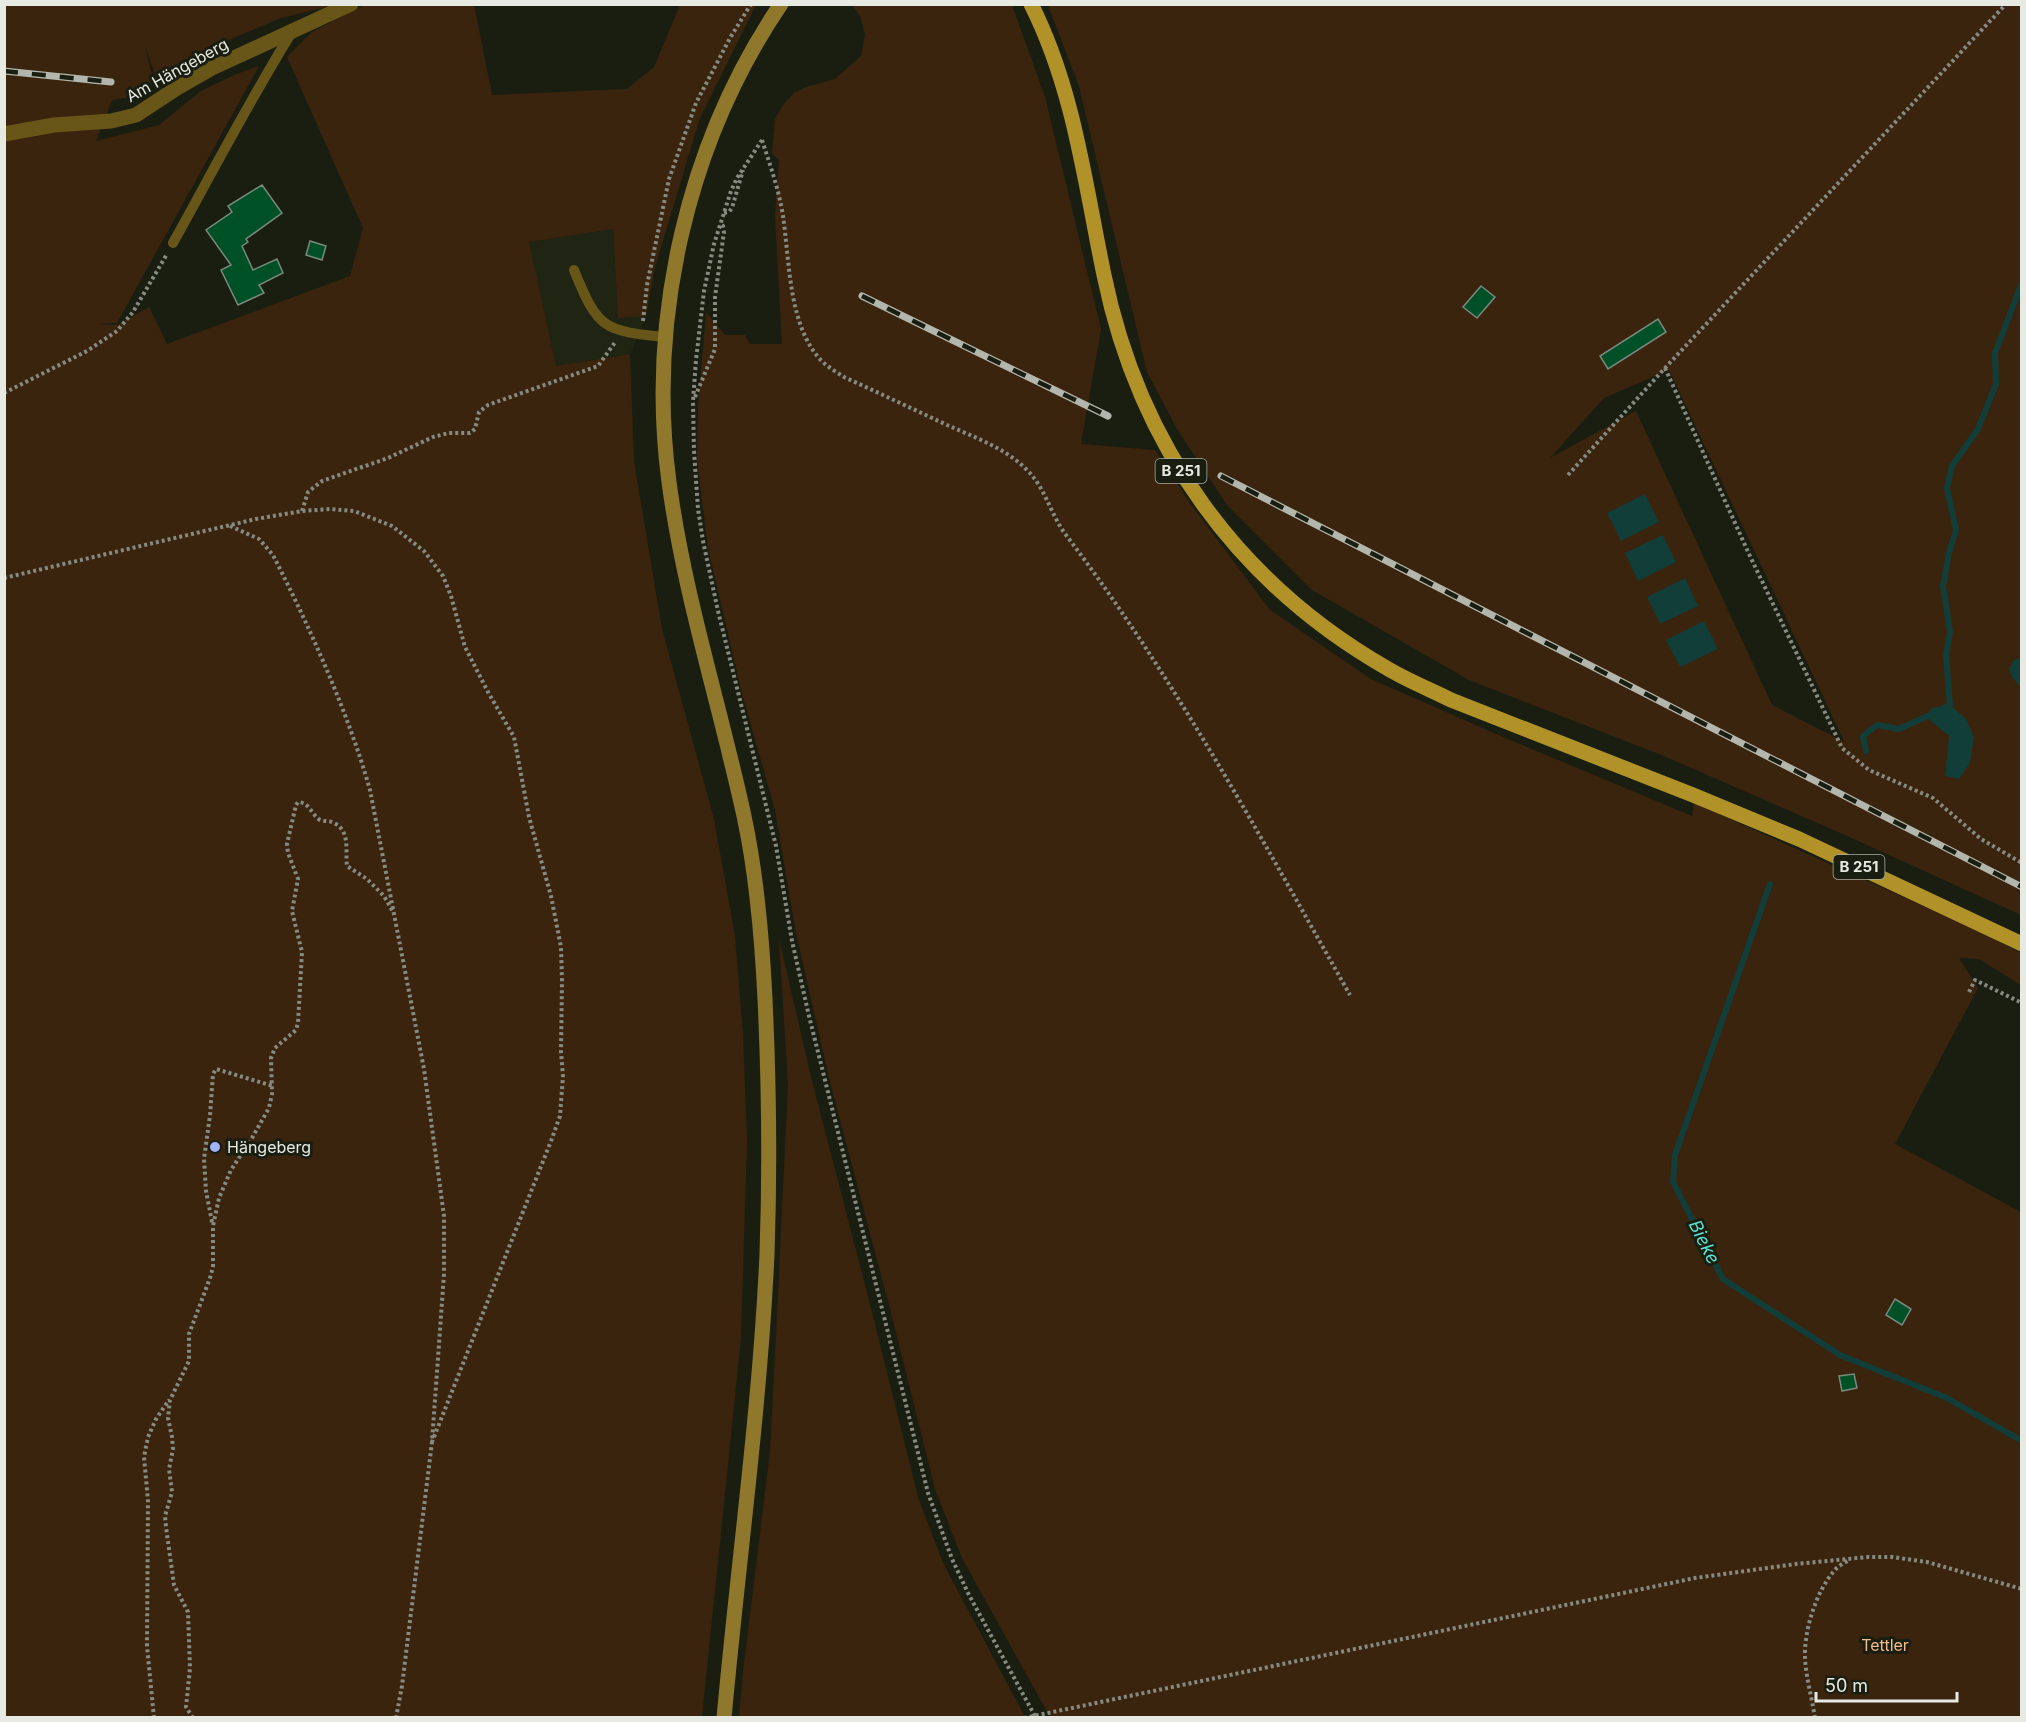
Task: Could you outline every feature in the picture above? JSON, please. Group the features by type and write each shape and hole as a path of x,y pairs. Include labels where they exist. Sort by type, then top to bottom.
{"main road":[{"path":"724,1718 753,1429 766,1256 768,1160 765,1007 760,919 745,819 695,610 669,480 664,416 666,338 679,248 700,171 725,105 755,46 781,4"},
{"name":"B 251","path":"1031,4 1048,45 1070,111 1106,286 1118,333 1137,388 1163,442 1197,499 1237,549 1274,587 1354,648 1391,671 1442,696 1799,839 2022,944"}],"street":[{"name":"Am Hängeberg","path":"4,134 54,125 111,122 136,116 212,68 351,4"}],"lane":[{"path":"173,243 250,100 292,32"},
{"path":"574,270 588,304 601,321 616,331 666,338"}],"path":[{"path":"302,511 308,492 322,481 388,458 433,437 449,433 470,433 475,429 479,412 488,405 598,366 616,342 627,337 642,335 647,285 669,179 696,103 730,38 751,4"},
{"path":"1568,475 1665,368 2006,4"},
{"path":"1035,1716 969,1595 952,1559 928,1493 809,1016 792,941 771,824 738,699 703,541 695,482 693,401 704,291 720,224 734,183 762,140 778,191 795,306 809,345 825,365 844,377 997,449 1025,467 1040,483 1062,530 1161,671 1225,773 1350,995"},
{"path":"693,401 715,349 715,297 724,232 720,224"},
{"path":"4,393 87,351 117,331 143,297 173,243"},
{"path":"1665,368 1749,554 1842,748 1869,770 1933,798 1981,839 2022,863"},
{"path":"4,578 230,526 302,511 331,509 354,511 392,526 424,551 443,576 465,647 511,731 517,747 529,817 551,896 561,947 563,1076 560,1116 432,1442"},
{"path":"230,526 259,539 273,555 329,676 359,751 370,790 424,1069 444,1216 444,1274 432,1442 402,1686 396,1718"},
{"path":"154,1718 147,1646 148,1501 144,1456 148,1437 156,1419 170,1400 189,1361 189,1334 213,1267 215,1211 225,1181 269,1108 273,1086 272,1058 275,1048 296,1030 302,952 292,904 298,879 287,844 298,802 306,803 321,820 339,826 346,838 347,866 367,879 384,896 395,915"},
{"path":"1969,992 1975,980 2022,1003"},
{"path":"213,1226 206,1191 204,1159 213,1074 216,1069 273,1086"},
{"path":"170,1400 168,1418 173,1449 170,1469 172,1492 165,1516 174,1585 188,1612 190,1668 186,1707 194,1718"},
{"path":"1024,1718 1695,1578 1796,1564 1880,1556 1909,1559 2022,1589"},
{"path":"1815,1718 1805,1661 1806,1638 1817,1603 1828,1579 1836,1569 1850,1559"}],"shaded area":[{"path":"613,229 618,317 646,316 630,354 556,366 528,242"}],"green space":[{"path":"5,5 335,5 281,18 210,48 156,78 145,45 153,80 132,97 112,100 96,141 159,125 201,91 259,66 117,323 97,324 117,325 149,307 167,344 350,276 363,228 287,57 312,32 364,5 474,5 492,95 627,89 654,67 680,5 756,5 700,118 655,267 646,316 618,318 613,229 529,242 556,366 630,354 634,462 662,629 714,819 735,936 743,1035 747,1141 741,1338 702,1717 5,1718"},
{"name":"Tettler","path":"852,5 1012,5 1045,97 1101,329 1081,444 1155,450 1192,506 1270,610 1371,679 1692,816 1694,803 1979,931 2021,953 2021,985 1979,959 1959,958 1978,988 1895,1144 2021,1212 2021,1717 1050,1717 962,1558 935,1489 829,1078 796,933 775,810 742,694 708,548 697,460 698,407 706,312 725,335 745,335 750,344 782,344 775,215 779,160 772,153 775,119 783,105 794,93 806,87 835,79 861,56 865,34 860,16"},
{"path":"1048,5 2021,5 2021,915 1664,756 1469,680 1312,590 1227,505 1177,429 1147,372 1079,86","holes":["1669,370 1844,742 1772,705 1636,411 1550,458 1604,398"]},
{"path":"779,939 812,1081 918,1497 943,1563 1025,1717 739,1717 770,1452 776,1336 788,1084"}],"water":[{"path":"1645,494 1659,522 1621,541 1607,513"},
{"path":"1663,535 1676,562 1638,581 1625,553"},
{"path":"1685,578 1698,606 1660,624 1647,597"},
{"path":"1704,621 1718,649 1680,667 1666,640"},
{"path":"2021,657 2021,688 2009,669 2013,661"},
{"path":"1950,705 1966,719 1974,737 1970,763 1959,779 1945,776 1949,736 1926,717 1932,708"}],"building":[{"path":"262,185 282,213 246,239 248,242 242,246 253,270 277,259 283,273 259,285 264,293 238,305 221,270 231,265 206,230 232,212 228,206"},
{"path":"310,241 326,246 322,260 306,255"},
{"path":"1481,286 1495,297 1477,318 1463,307"},
{"path":"1658,319 1666,332 1608,369 1600,356"},
{"path":"1895,1299 1911,1309 1902,1325 1886,1315"},
{"path":"1854,1374 1857,1388 1842,1391 1839,1376"}],"waterway":[{"path":"1944,708 1950,705 1946,656 1950,632 1943,586 1956,530 1947,488 1952,466 1978,429 1996,384 1995,353 2022,283"},
{"path":"1866,751 1863,736 1877,725 1899,729 1932,714"},
{"name":"Bieke","path":"1770,884 1675,1155 1673,1182 1723,1279 1840,1355 1947,1398 2022,1441"}],"railway":[{"path":"4,71 111,82"},
{"path":"862,296 1108,416"},
{"path":"1221,476 2022,887"}],"place":[{"name":"Hängeberg","path":"215,1147"}]}
